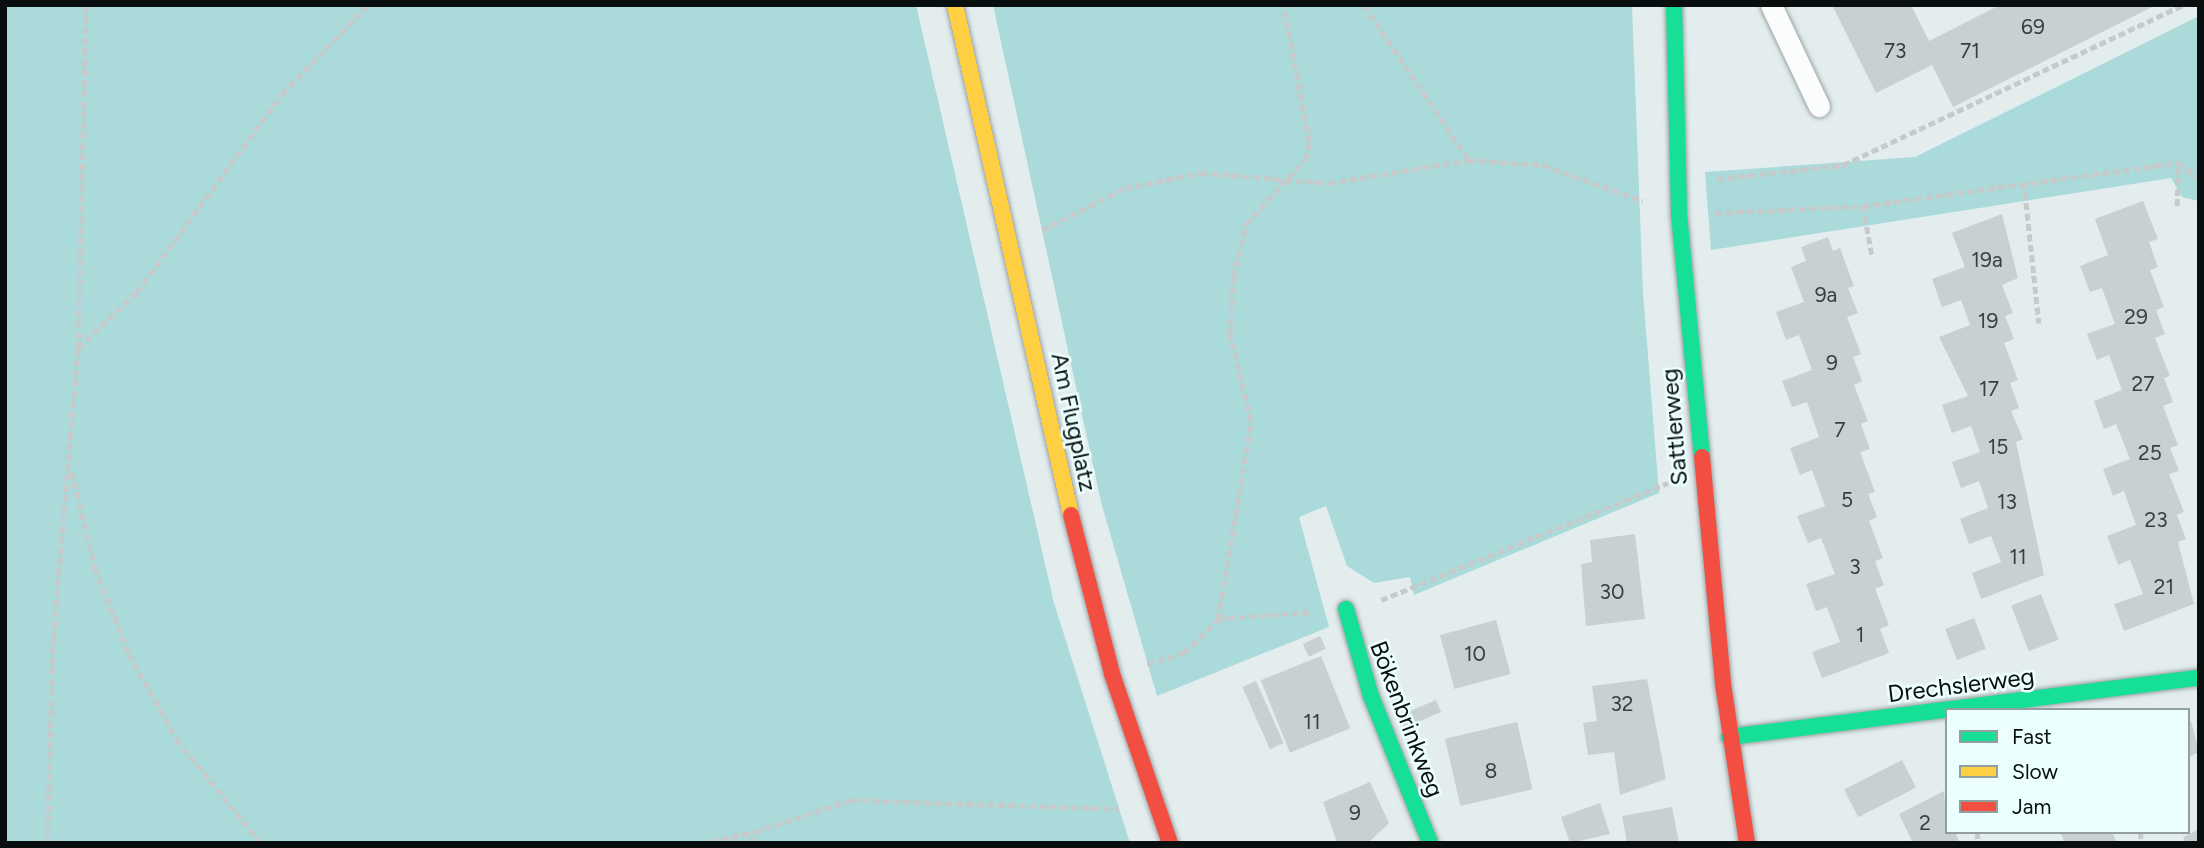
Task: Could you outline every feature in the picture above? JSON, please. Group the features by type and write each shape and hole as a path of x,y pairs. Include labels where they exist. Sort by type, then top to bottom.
{"street":[{"name":"Am Flugplatz","path":"955,5 1013,246 1058,462 1112,674 1170,843"},
{"name":"Sattlerweg","path":"1674,5 1679,215 1701,469 1729,737 1747,843"},
{"name":"Bökenbrinkweg","path":"1346,609 1371,696 1430,843"},
{"name":"Drechslerweg","path":"1960,708 2199,678"},
{"name":"Drechslerweg","path":"1729,737 1945,710"}],"lane":[{"path":"1771,5 1819,106"}],"path":[{"path":"47,843 53,638 71,469 78,349 86,5"},
{"path":"78,349 138,292 282,94 368,5"},
{"path":"1112,674 1184,653 1218,619 1251,421 1230,336 1233,277 1246,224 1305,160 1309,142 1283,5"},
{"path":"1364,5 1469,160"},
{"path":"1678,183 1843,165 2183,5"},
{"path":"1013,246 1125,188 1201,173 1282,182 1377,178 1469,160 1543,165 1679,215 1863,206 2024,181 2178,163 2199,178"},
{"path":"2177,206 2178,163"},
{"path":"2024,181 2039,323"},
{"path":"1863,206 1872,256"},
{"path":"71,469 95,568 129,654 177,740 261,843"},
{"path":"1218,619 1346,609 1420,586 1701,469"},
{"path":"701,843 755,832 851,800 1158,811"},
{"path":"751,843 755,832"}],"shaded area":[{"path":"5,5 916,5 1054,603 1130,843 5,843"},
{"path":"993,5 1632,5 1643,293 1659,493 1414,595 1410,577 1374,583 1347,566 1326,506 1299,517 1329,627 1157,696 1101,502"},
{"path":"2199,16 2199,201 2182,197 2171,178 1711,250 1705,172 1915,157"}],"building":[{"path":"1832,5 1911,5 1929,41 2000,5 2156,5 1953,107 1932,65 1876,93"},
{"path":"2143,201 2158,239 2149,242 2158,267 2150,270 2164,307 2156,310 2165,334 2155,338 2170,376 2164,378 2173,402 2163,406 2178,445 2170,448 2179,471 2169,474 2184,512 2177,515 2186,539 2178,542 2194,604 2124,631 2114,604 2143,594 2130,560 2118,565 2107,536 2136,525 2124,491 2113,496 2103,469 2130,459 2116,424 2104,429 2094,401 2122,390 2109,355 2097,360 2087,334 2115,324 2102,288 2090,292 2080,266 2108,255 2095,219"},
{"path":"2002,214 2018,278 2002,285 2013,313 2005,316 2014,339 2004,343 2018,380 2010,383 2019,408 2011,411 2023,439 2016,442 2044,575 1981,599 1972,573 2001,562 1991,536 1969,544 1960,519 1988,508 1979,481 1961,488 1952,462 1980,452 1971,426 1952,433 1942,405 1968,396 1939,337 1970,325 1961,300 1942,307 1932,279 1965,267 1952,233"},
{"path":"1828,237 1833,251 1840,248 1854,286 1848,288 1858,313 1847,317 1861,354 1853,357 1862,381 1854,385 1868,421 1861,424 1870,449 1860,452 1875,492 1868,494 1877,517 1869,521 1883,558 1875,561 1884,585 1875,589 1889,625 1880,629 1889,653 1822,678 1812,652 1840,642 1827,607 1816,611 1806,584 1835,574 1821,538 1808,543 1797,516 1825,506 1812,470 1800,475 1790,448 1819,437 1807,402 1792,407 1782,381 1812,370 1799,335 1786,340 1776,312 1804,302 1791,267 1806,261 1801,247"},
{"path":"1635,534 1645,619 1586,626 1581,564 1592,562 1590,540"},
{"path":"2041,594 2059,640 2029,651 2011,605"},
{"path":"1974,618 1986,649 1957,660 1945,629"},
{"path":"1496,620 1510,674 1454,689 1440,635"},
{"path":"1320,636 1326,649 1309,657 1303,644"},
{"path":"1321,656 1350,728 1290,753 1261,680"},
{"path":"1647,679 1666,779 1620,795 1614,752 1588,755 1583,723 1597,721 1592,686"},
{"path":"1256,681 1284,743 1270,749 1242,687"},
{"path":"1436,700 1441,712 1403,728 1398,716"},
{"path":"1517,722 1533,789 1460,806 1445,739"},
{"path":"2190,722 2199,752 2190,756"},
{"path":"1902,760 1916,788 1858,817 1844,790"},
{"path":"1370,782 1389,823 1368,843 1337,843 1323,802"},
{"path":"1944,791 1945,834 1956,834 1960,843 1913,843 1899,814"},
{"path":"1600,803 1610,834 1570,843 1561,817"},
{"path":"1672,807 1679,843 1627,843 1622,816"},
{"path":"2199,829 2199,843 2186,843 2183,837"},
{"path":"2061,834 2113,834 2117,843 2065,843"}],"traffic: fast":[{"path":"1674,5 1679,214 1702,457"},
{"path":"1346,609 1371,696 1430,843"},
{"path":"1960,708 2199,678"},
{"path":"1729,737 1945,710"}],"traffic: slow":[{"path":"955,5 1071,515"}],"traffic: jam":[{"path":"1702,457 1723,684 1747,843"},
{"path":"1071,515 1112,674 1170,843"}]}
